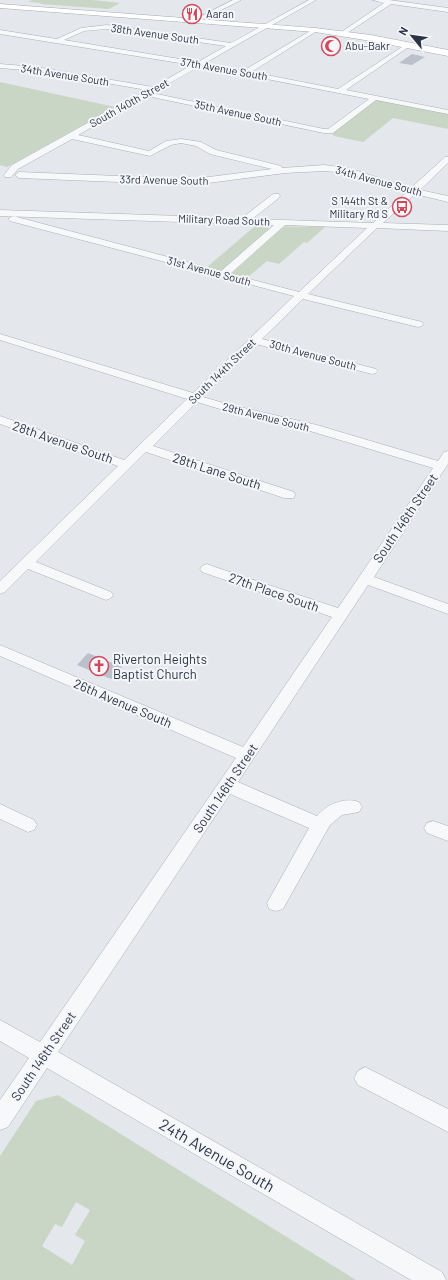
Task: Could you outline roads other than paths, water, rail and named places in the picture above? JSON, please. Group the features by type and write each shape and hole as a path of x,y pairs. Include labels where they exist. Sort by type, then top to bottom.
{"main road":[{"path":"0,6 268,25 342,34 448,53"}],"street":[{"path":"197,20 235,0"},
{"name":"South 140th Street","path":"11,178 15,167 313,0"},
{"path":"376,0 448,10"},
{"path":"342,34 390,2"},
{"name":"38th Avenue South","path":"58,41 79,30 99,27 116,27 231,45"},
{"path":"244,73 315,30"},
{"name":"37th Avenue South","path":"0,32 198,64 448,112"},
{"path":"340,91 408,45"},
{"name":"34th Avenue South","path":"0,66 36,69 150,92"},
{"name":"35th Avenue South","path":"150,92 316,130 330,131 375,98"},
{"path":"71,136 150,154 175,141 198,144 213,152 285,170"},
{"name":"South 144th Street","path":"0,589 194,398 373,225 446,162"},
{"name":"34th Avenue South","path":"285,170 313,167 336,169 412,191 448,199"},
{"name":"33rd Avenue South","path":"11,178 41,176 193,182 285,170"},
{"path":"245,220 276,196"},
{"name":"Military Road South","path":"0,213 245,220 448,228"},
{"name":"31st Avenue South","path":"0,216 300,295 418,324"},
{"path":"223,275 283,222"},
{"name":"29th Avenue South","path":"0,337 224,407 313,428 443,467"},
{"name":"30th Avenue South","path":"254,340 372,371"},
{"name":"28th Avenue South","path":"0,420 127,465"},
{"name":"28th Lane South","path":"144,447 290,495"},
{"name":"South 146th Street","path":"0,1119 247,756 341,614 443,467"},
{"path":"26,564 106,595"},
{"name":"27th Place South","path":"207,569 341,614"},
{"path":"365,579 448,609"},
{"name":"26th Avenue South","path":"0,650 247,756"},
{"path":"227,785 320,825"},
{"path":"276,903 320,825 328,815 339,808 353,807"},
{"path":"0,811 28,825"},
{"name":"24th Avenue South","path":"0,1030 434,1280"},
{"path":"365,1078 448,1121"}],"place":[{"name":"Aaran","path":"192,14"},
{"name":"Abu-Bakr","path":"331,46"},
{"name":"S 144th St & Military Rd S","path":"402,207"},
{"name":"Riverton Heights Baptist Church","path":"99,666"}]}
